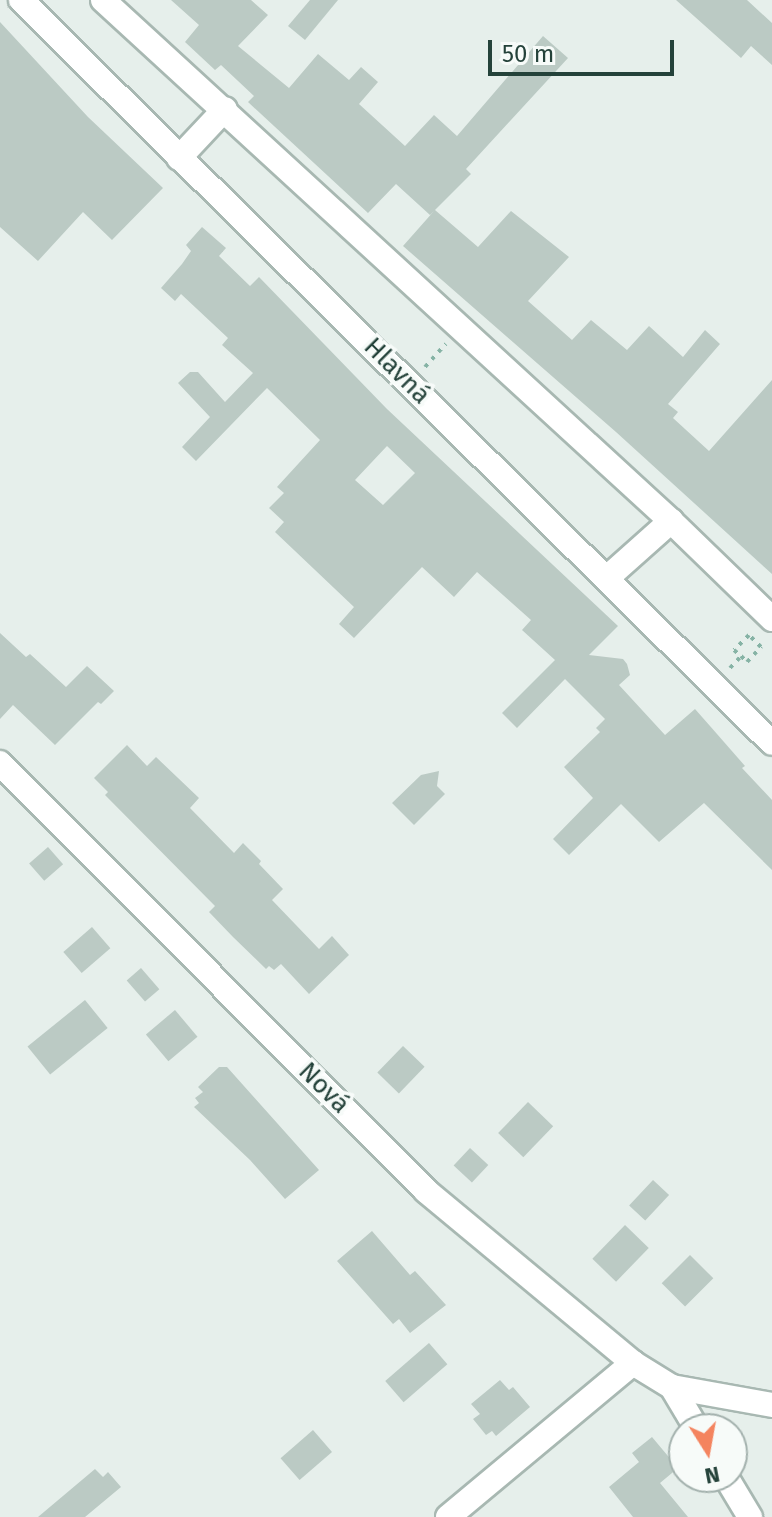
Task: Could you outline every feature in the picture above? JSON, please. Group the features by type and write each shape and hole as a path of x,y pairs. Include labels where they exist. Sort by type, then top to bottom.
{"street":[{"name":"Hlavná","path":"21,0 772,743"},
{"path":"103,0 671,521 772,619"},
{"path":"179,158 225,109"},
{"path":"607,578 671,521"},
{"name":"Nová","path":"0,763 426,1191 633,1363 672,1387 772,1405"},
{"path":"448,1517 633,1363"},
{"name":"Nová","path":"672,1387 687,1413"},
{"path":"736,1493 750,1517"}],"path":[{"path":"749,635 761,647 747,662 741,656 734,650 749,635"},
{"path":"726,672 741,656"}],"building":[{"path":"171,0 251,0 268,15 238,46 289,88 318,54 349,80 361,67 378,82 359,104 405,146 434,115 457,136 543,36 568,58 466,169 471,174 435,210 478,247 511,211 569,257 528,301 572,340 591,320 627,350 649,326 683,357 705,330 720,344 668,404 678,412 673,418 709,451 772,380 772,574 616,432 403,246 434,211 430,215 396,184 368,213 248,102 254,96 221,65 215,70 185,42 199,25"},
{"path":"310,0 338,0 305,40 288,26"},
{"path":"676,0 747,0 772,23 772,65 751,46 741,58"},
{"path":"0,22 88,117 163,188 112,240 83,212 38,261 0,227"},
{"path":"202,227 226,248 219,256 250,286 259,277 387,409 618,626 589,655 623,659 630,675 619,685 665,735 695,709 745,766 742,768 772,800 772,870 704,803 659,842 621,804 569,855 553,839 593,798 564,767 600,732 596,728 605,719 565,679 517,728 502,713 555,660 522,630 531,620 477,572 454,597 422,567 354,638 339,624 354,607 275,532 284,522 269,508 284,493 277,487 320,440 267,388 196,461 182,447 210,417 178,383 190,372 198,372 225,402 253,373 222,345 228,338 181,294 175,301 161,288 191,251 186,245","holes":["387,446 415,473 383,505 355,480"]},
{"path":"0,633 26,657 30,654 66,687 87,666 114,691 101,704 98,702 55,745 13,705 0,719"},
{"path":"127,745 147,766 156,757 199,798 190,808 234,853 243,843 261,861 259,864 283,889 272,900 319,949 332,936 349,955 309,994 281,964 274,970 269,966 266,969 233,937 209,912 215,906 105,795 108,792 94,778"},
{"path":"439,771 437,786 445,794 414,825 392,803 421,775"},
{"path":"48,847 63,864 44,881 29,863"},
{"path":"92,927 110,948 82,973 63,952"},
{"path":"141,968 159,989 145,1002 127,980"},
{"path":"85,1000 108,1028 50,1075 27,1047"},
{"path":"175,1010 197,1037 168,1061 146,1034"},
{"path":"403,1046 425,1067 399,1093 377,1073"},
{"path":"219,1067 227,1067 319,1170 285,1199 250,1160 194,1107 199,1103 195,1098 203,1092 198,1087"},
{"path":"528,1102 553,1126 523,1157 498,1133"},
{"path":"470,1148 488,1165 472,1183 454,1166"},
{"path":"653,1180 669,1195 645,1221 629,1206"},
{"path":"625,1225 649,1248 616,1282 592,1259"},
{"path":"372,1231 410,1275 415,1271 446,1305 410,1333 399,1319 393,1324 337,1261"},
{"path":"690,1255 713,1278 685,1307 662,1283"},
{"path":"429,1343 447,1364 404,1402 385,1381"},
{"path":"500,1380 509,1390 513,1387 530,1407 496,1436 492,1431 486,1435 473,1419 480,1414 471,1404"},
{"path":"313,1430 332,1452 300,1480 281,1458"},
{"path":"652,1437 668,1456 668,1476 660,1483 688,1517 633,1517 609,1487 639,1462 632,1453"},
{"path":"95,1469 103,1477 108,1472 121,1487 85,1517 38,1517"}]}
